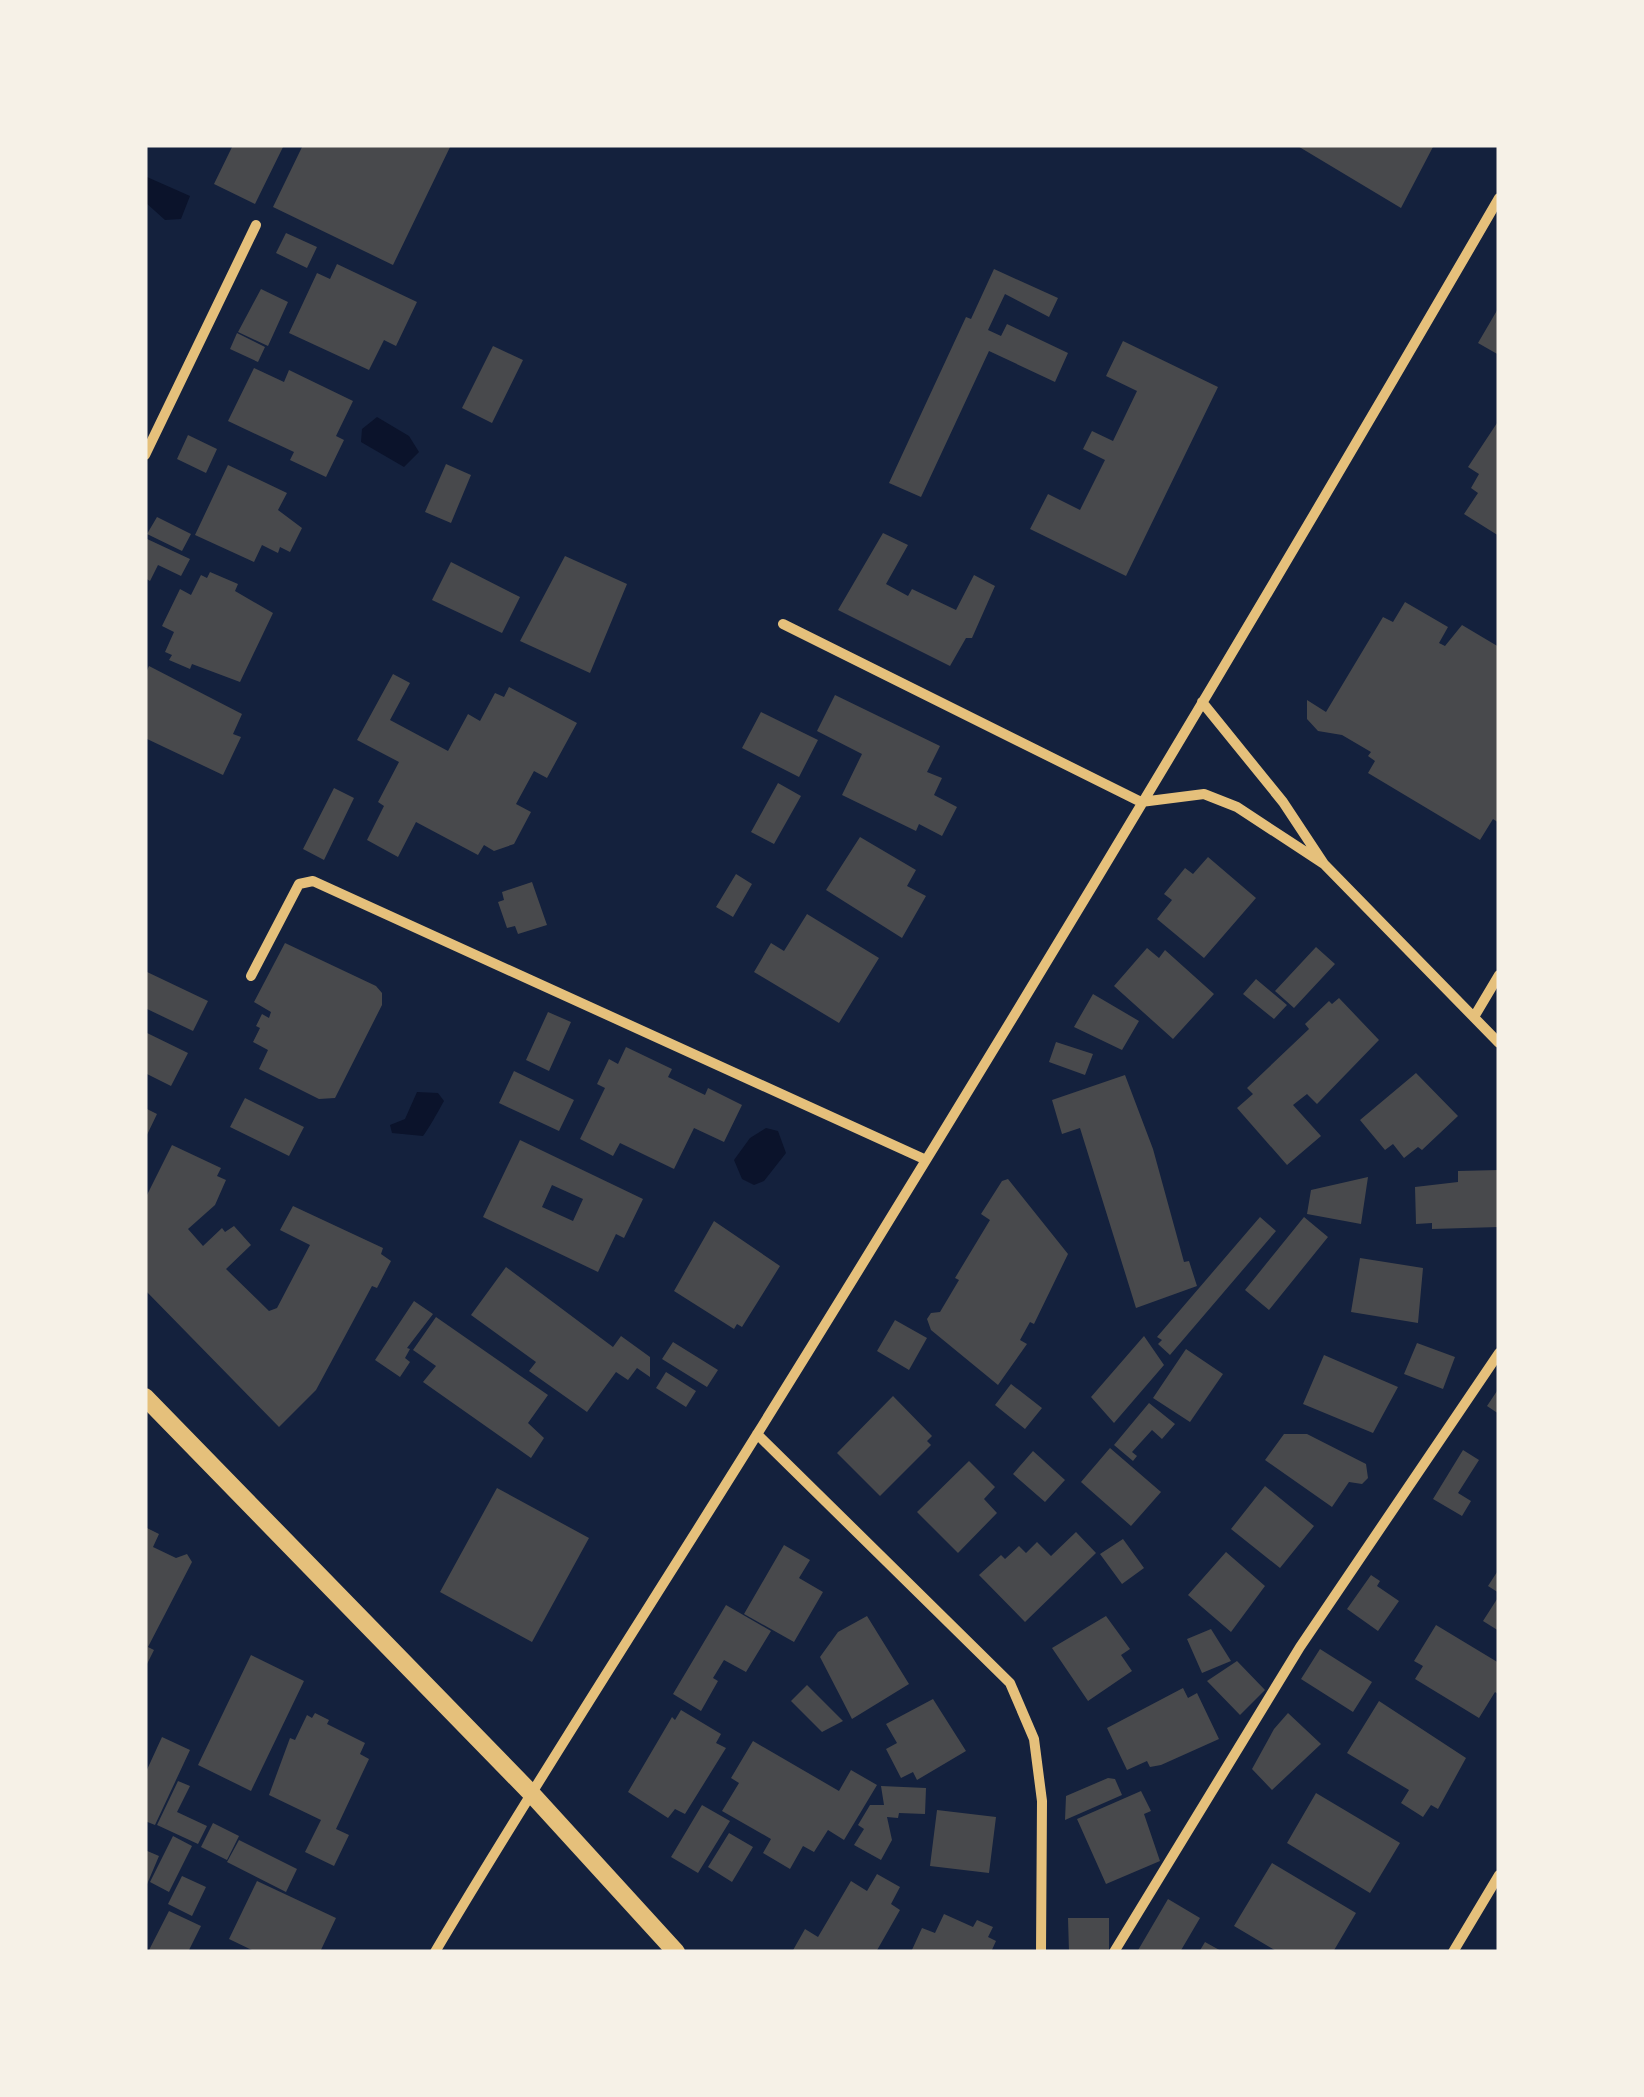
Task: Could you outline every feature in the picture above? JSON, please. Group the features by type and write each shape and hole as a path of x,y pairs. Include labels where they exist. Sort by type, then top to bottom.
{"street":[{"path":"434,1952 529,1790 757,1434 1142,802 1499,198"},
{"path":"145,455 256,224"},
{"path":"784,624 1142,802 1204,794 1237,806 1324,864"},
{"path":"1202,702 1283,802 1324,864 1499,1043"},
{"path":"251,976 299,884 313,880 924,1159"},
{"path":"1474,1017 1499,975"},
{"path":"1114,1952 1300,1647 1499,1353"},
{"path":"145,1397 529,1790 676,1952"},
{"path":"757,1434 1010,1683 1034,1738 1042,1801 1041,1952"},
{"path":"1453,1952 1499,1875"}],"water":[{"path":"147,177 190,196 181,219 165,220 145,202"},
{"path":"377,417 409,436 419,452 404,467 361,442 362,429"},
{"path":"417,1092 438,1093 444,1101 431,1125 423,1136 392,1133 390,1125 405,1119"},
{"path":"766,1128 778,1131 786,1153 764,1181 754,1185 742,1179 734,1160 750,1138"}],"building":[{"path":"233,145 284,145 255,204 214,184"},
{"path":"303,145 451,145 393,265 273,207"},
{"path":"1296,145 1434,145 1401,208"},
{"path":"286,233 317,247 307,268 276,253"},
{"path":"337,264 417,302 396,346 384,340 369,370 289,333 317,273 330,279"},
{"path":"994,269 1058,298 1049,317 1005,294 988,330 1001,336 1007,324 1068,353 1055,382 989,351 921,497 889,483 966,317 971,319"},
{"path":"261,289 288,302 268,346 238,332"},
{"path":"1499,307 1499,355 1478,343"},
{"path":"237,333 265,347 258,362 230,349"},
{"path":"1123,341 1218,387 1126,576 1030,529 1048,494 1080,510 1105,460 1083,449 1092,431 1113,441 1137,391 1106,376"},
{"path":"493,346 523,360 492,423 462,408"},
{"path":"254,368 284,382 289,370 353,401 336,436 344,440 326,477 290,460 294,452 228,421"},
{"path":"1499,420 1499,536 1464,514 1478,493 1471,488 1479,474 1468,467"},
{"path":"188,435 217,449 206,473 177,459"},
{"path":"446,464 471,475 451,523 425,512"},
{"path":"228,465 287,493 278,510 302,528 290,552 280,547 278,553 262,545 254,562 195,535"},
{"path":"157,517 191,534 182,551 147,534"},
{"path":"883,533 908,545 886,584 908,596 912,589 956,610 974,575 995,586 972,638 966,638 950,666 838,610"},
{"path":"145,538 190,559 181,576 158,565 150,581 145,578"},
{"path":"565,556 627,584 590,673 520,641"},
{"path":"451,562 520,597 502,633 432,600"},
{"path":"210,572 238,584 235,591 273,613 240,682 192,664 190,669 169,660 172,655 165,652 174,632 162,626 180,589 191,595 201,575 207,578"},
{"path":"1405,602 1448,627 1439,643 1445,646 1462,625 1499,647 1499,823 1493,819 1480,840 1368,773 1375,761 1368,756 1371,752 1342,735 1318,731 1307,719 1307,700 1326,712 1383,617 1393,622"},
{"path":"149,666 242,714 233,734 241,737 223,775 145,738 145,675"},
{"path":"393,674 410,683 390,720 448,751 468,714 480,721 495,693 504,697 509,687 577,723 547,778 534,771 516,804 531,812 514,844 494,851 484,845 478,855 416,822 398,857 367,840 384,806 378,802 399,762 357,740"},
{"path":"835,695 940,746 927,772 942,778 934,795 957,807 942,836 919,824 916,831 842,795 862,754 817,731"},
{"path":"761,712 818,740 799,777 742,748"},
{"path":"778,783 801,796 774,844 751,832"},
{"path":"334,788 354,798 324,860 303,849"},
{"path":"860,837 916,870 907,886 926,896 902,938 826,890"},
{"path":"1208,857 1256,898 1204,958 1157,919 1172,900 1164,894 1185,868 1193,874"},
{"path":"736,874 752,884 733,917 716,907"},
{"path":"532,882 547,925 518,934 515,926 507,928 498,902 504,900 502,892"},
{"path":"807,914 879,958 839,1023 754,972 771,943 784,951"},
{"path":"285,943 376,986 382,993 382,1005 335,1098 319,1099 259,1069 268,1050 253,1042 260,1028 256,1026 262,1014 269,1018 271,1012 254,1002"},
{"path":"1316,947 1335,964 1294,1008 1275,991"},
{"path":"1147,948 1159,958 1165,950 1214,994 1173,1039 1114,986"},
{"path":"145,971 208,1001 193,1031 145,1008"},
{"path":"1256,979 1287,1005 1274,1019 1243,994"},
{"path":"1093,994 1139,1021 1122,1050 1074,1027"},
{"path":"1339,998 1379,1040 1317,1104 1307,1094 1293,1105 1321,1136 1287,1165 1237,1108 1253,1094 1247,1088 1309,1029 1305,1024 1329,1001 1332,1004"},
{"path":"548,1012 571,1022 549,1071 526,1060"},
{"path":"145,1032 188,1053 171,1086 145,1073"},
{"path":"1056,1042 1093,1054 1085,1075 1049,1062"},
{"path":"626,1047 672,1069 668,1077 705,1095 708,1088 742,1105 724,1142 694,1128 674,1169 620,1143 613,1156 580,1139 605,1088 597,1084 609,1059 618,1064"},
{"path":"514,1071 574,1100 559,1131 499,1103"},
{"path":"1416,1073 1458,1116 1422,1150 1418,1147 1404,1158 1393,1144 1385,1150 1360,1120"},
{"path":"1125,1075 1153,1149 1184,1262 1189,1261 1197,1286 1136,1308 1080,1128 1062,1134 1052,1100"},
{"path":"245,1098 304,1127 289,1156 230,1127"},
{"path":"145,1108 157,1114 145,1139"},
{"path":"520,1140 643,1199 624,1238 616,1234 598,1272 483,1217","holes":["552,1185 583,1199 573,1221 542,1207"]},
{"path":"172,1145 221,1168 217,1176 226,1180 215,1205 188,1229 203,1246 222,1228 225,1232 234,1226 251,1245 226,1269 269,1311 277,1308 310,1245 280,1230 293,1206 383,1248 381,1254 391,1261 377,1288 372,1286 316,1390 279,1427 145,1290 145,1199"},
{"path":"1499,1170 1499,1227 1432,1229 1432,1223 1416,1224 1415,1187 1458,1182 1458,1171"},
{"path":"1368,1177 1361,1224 1307,1214 1311,1190"},
{"path":"1008,1179 1068,1254 1034,1324 1030,1322 1020,1340 1027,1344 998,1385 931,1330 927,1319 931,1313 940,1312 959,1280 955,1278 990,1220 981,1214 1002,1181"},
{"path":"1260,1217 1276,1231 1170,1355 1158,1344 1162,1340 1157,1337"},
{"path":"1304,1217 1328,1237 1269,1310 1245,1290"},
{"path":"714,1221 780,1266 742,1327 737,1324 734,1329 674,1291"},
{"path":"1360,1258 1423,1268 1418,1323 1351,1312"},
{"path":"506,1267 613,1347 621,1336 650,1357 650,1377 637,1368 628,1380 616,1372 587,1412 529,1371 536,1362 471,1315"},
{"path":"414,1301 433,1314 407,1348 410,1349 405,1358 410,1362 400,1377 375,1360"},
{"path":"436,1317 548,1395 528,1423 544,1438 531,1458 423,1382 436,1366 413,1350"},
{"path":"895,1320 927,1338 909,1370 877,1351"},
{"path":"1144,1336 1164,1365 1114,1423 1091,1397"},
{"path":"673,1342 718,1370 707,1387 662,1359"},
{"path":"1417,1343 1455,1357 1443,1389 1404,1374"},
{"path":"1186,1349 1223,1374 1190,1422 1153,1398"},
{"path":"1324,1355 1398,1387 1373,1433 1303,1404"},
{"path":"666,1372 696,1391 686,1407 656,1388"},
{"path":"1011,1384 1042,1408 1025,1429 995,1405"},
{"path":"1499,1388 1499,1414 1487,1406"},
{"path":"893,1396 932,1436 927,1441 931,1445 880,1496 837,1453"},
{"path":"1149,1403 1175,1424 1162,1439 1152,1430 1132,1452 1137,1456 1133,1461 1114,1445"},
{"path":"1284,1434 1307,1434 1366,1464 1368,1478 1362,1484 1349,1482 1332,1507 1265,1460"},
{"path":"1110,1448 1161,1492 1131,1526 1081,1482"},
{"path":"1463,1450 1479,1460 1458,1493 1471,1501 1462,1516 1433,1499"},
{"path":"1033,1451 1065,1480 1045,1502 1013,1474"},
{"path":"969,1461 995,1487 984,1499 997,1513 958,1553 917,1512"},
{"path":"1265,1486 1314,1526 1280,1568 1231,1529"},
{"path":"497,1488 589,1538 532,1642 440,1592"},
{"path":"145,1527 159,1534 153,1547 176,1558 187,1554 192,1562 148,1647 154,1650 145,1668"},
{"path":"1076,1532 1096,1553 1025,1622 979,1575 1001,1555 1005,1559 1019,1546 1026,1553 1037,1542 1051,1556"},
{"path":"1123,1539 1144,1568 1122,1584 1100,1554"},
{"path":"784,1545 810,1560 799,1578 823,1592 794,1642 744,1614"},
{"path":"1226,1552 1265,1586 1231,1632 1188,1595"},
{"path":"1499,1569 1499,1593 1488,1586"},
{"path":"1371,1575 1380,1581 1377,1586 1399,1601 1378,1631 1347,1609"},
{"path":"1499,1596 1499,1631 1483,1621"},
{"path":"726,1605 771,1631 746,1672 724,1660 713,1678 718,1681 701,1711 673,1694"},
{"path":"867,1616 909,1684 852,1719 820,1657 838,1632"},
{"path":"1106,1616 1130,1649 1121,1655 1132,1671 1088,1701 1052,1648"},
{"path":"1436,1625 1499,1663 1499,1695 1495,1692 1479,1718 1415,1679 1423,1666 1414,1661"},
{"path":"1211,1629 1231,1661 1202,1673 1187,1639"},
{"path":"1320,1649 1372,1682 1353,1712 1301,1679"},
{"path":"251,1655 304,1681 251,1791 198,1765"},
{"path":"1237,1661 1265,1690 1240,1715 1207,1681"},
{"path":"807,1685 843,1721 822,1732 791,1701"},
{"path":"1183,1688 1188,1698 1197,1693 1219,1739 1161,1765 1150,1767 1147,1761 1127,1770 1107,1728"},
{"path":"933,1699 966,1751 917,1780 913,1772 901,1778 886,1749 897,1743 886,1724"},
{"path":"1379,1701 1466,1758 1438,1809 1431,1805 1423,1817 1401,1803 1409,1790 1347,1753"},
{"path":"681,1710 721,1734 716,1743 726,1748 685,1814 675,1809 668,1818 628,1792 672,1717 675,1720"},
{"path":"315,1713 329,1720 327,1724 365,1743 360,1754 369,1759 336,1829 349,1835 334,1866 305,1852 321,1820 269,1795 290,1738 295,1740 307,1715 312,1718"},
{"path":"1288,1713 1321,1744 1272,1790 1252,1769 1274,1729"},
{"path":"162,1737 190,1750 155,1825 145,1821 145,1774"},
{"path":"753,1741 839,1791 851,1770 877,1785 844,1840 828,1830 814,1852 803,1846 790,1869 763,1853 771,1839 722,1811 739,1783 731,1778"},
{"path":"1108,1778 1115,1779 1122,1795 1065,1820 1066,1796"},
{"path":"178,1781 190,1786 177,1812 207,1826 198,1844 157,1825"},
{"path":"881,1786 926,1788 925,1814 899,1813 898,1818 887,1817 892,1840 881,1860 854,1845 864,1829 858,1825 870,1805 884,1805"},
{"path":"1141,1791 1151,1811 1144,1814 1160,1861 1106,1884 1077,1819"},
{"path":"1316,1793 1400,1843 1370,1893 1287,1843"},
{"path":"702,1805 730,1821 698,1873 671,1857"},
{"path":"937,1810 996,1817 989,1873 930,1866"},
{"path":"213,1823 239,1836 227,1860 201,1847"},
{"path":"729,1833 753,1847 732,1882 708,1867"},
{"path":"173,1836 192,1846 169,1892 150,1882"},
{"path":"239,1840 297,1869 286,1892 227,1862"},
{"path":"145,1850 159,1856 145,1889"},
{"path":"1272,1863 1356,1913 1333,1952 1278,1952 1234,1926"},
{"path":"877,1874 900,1887 891,1904 900,1910 876,1952 792,1952 805,1929 818,1937 851,1881 867,1891"},
{"path":"182,1876 206,1887 192,1916 168,1904"},
{"path":"257,1881 336,1918 320,1952 256,1952 229,1939"},
{"path":"1168,1899 1200,1918 1180,1952 1137,1952"},
{"path":"169,1911 201,1926 188,1952 148,1952"},
{"path":"944,1914 973,1927 977,1920 993,1927 988,1937 996,1941 991,1952 911,1952 922,1928 935,1933"},
{"path":"1068,1918 1109,1918 1109,1952 1069,1952"},
{"path":"1205,1942 1223,1952 1199,1952"}]}
